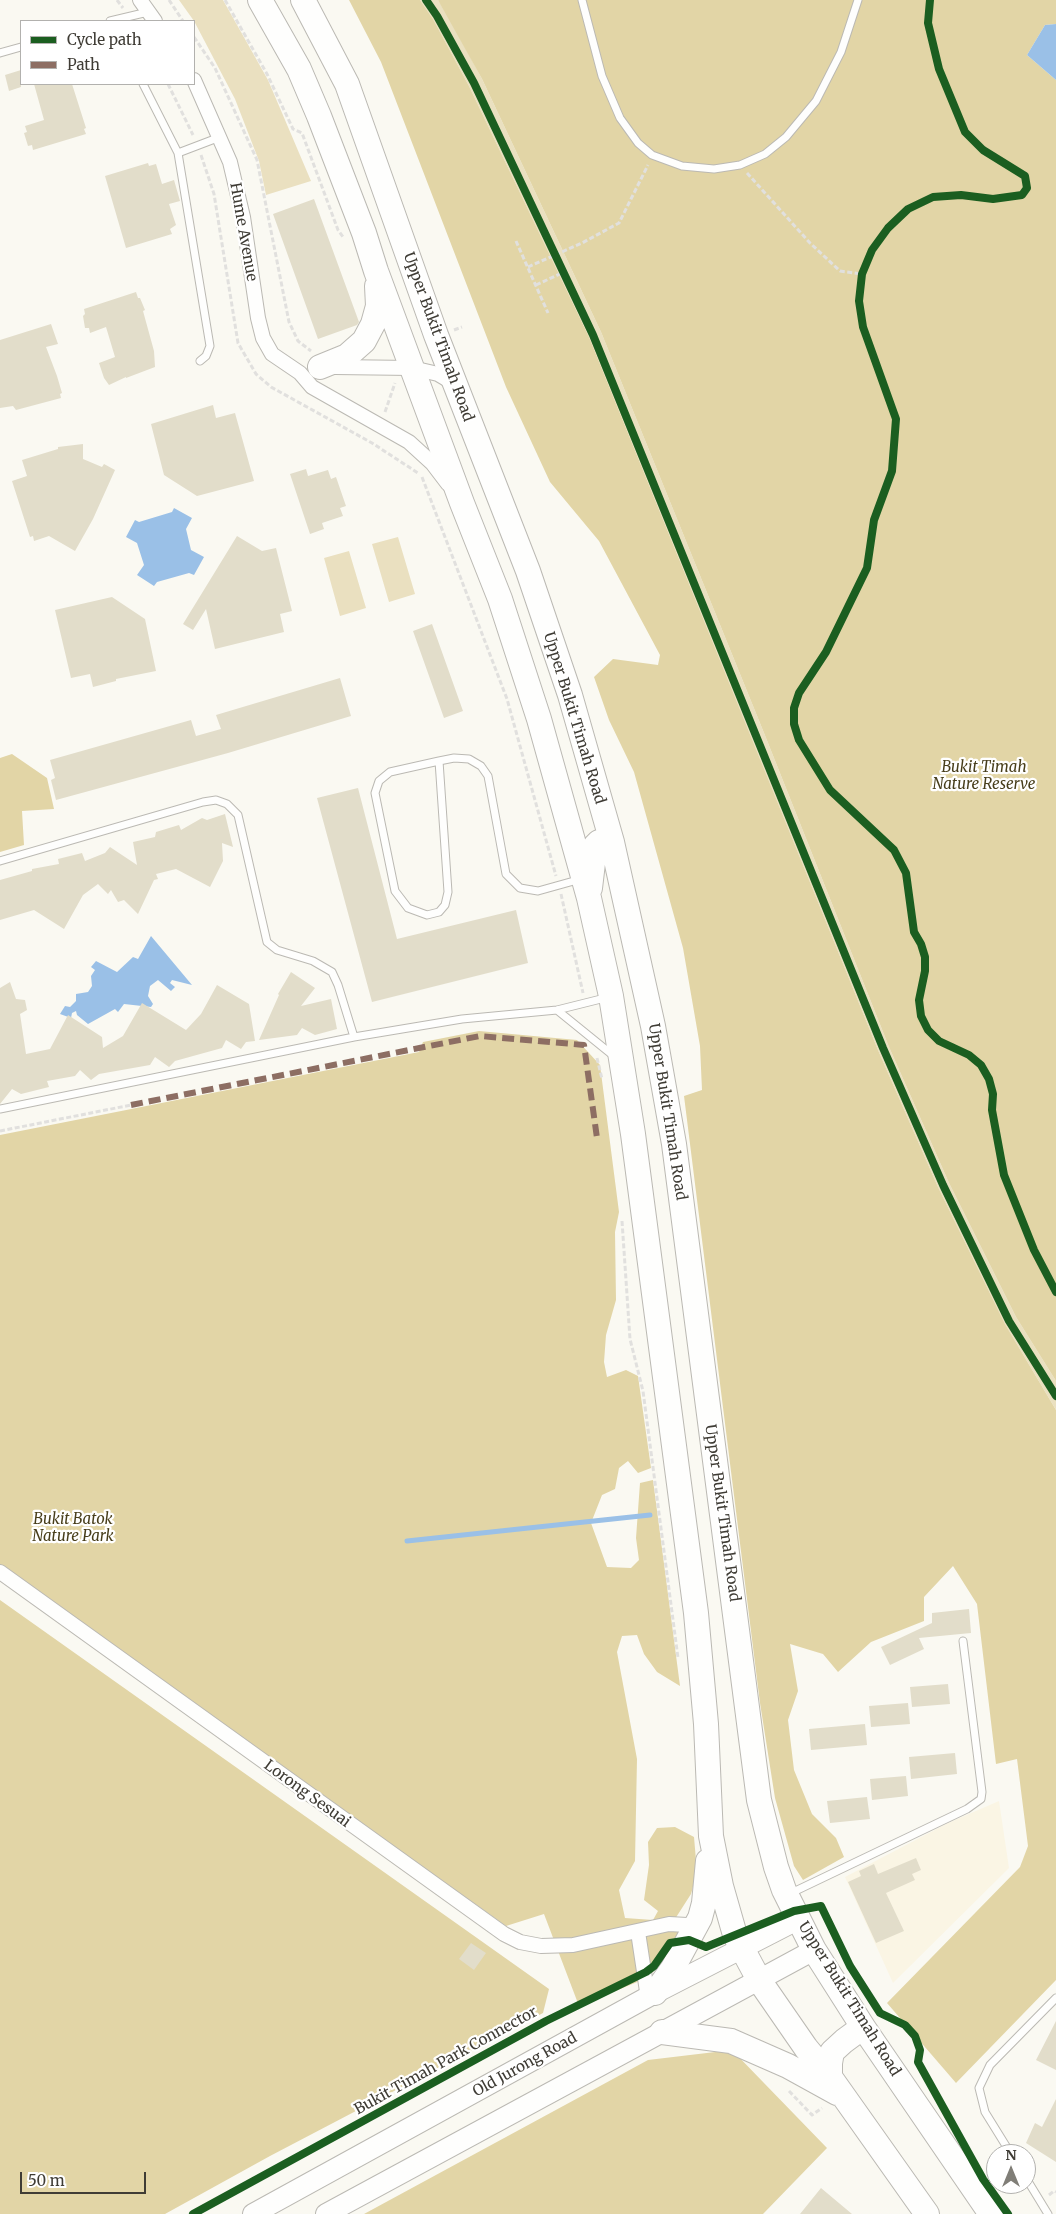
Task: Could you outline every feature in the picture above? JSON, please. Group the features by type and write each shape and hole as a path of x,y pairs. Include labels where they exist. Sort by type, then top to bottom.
{"highway":[{"path":"260,0 299,69 354,236 376,271 462,503 500,599 539,719 586,888 611,996 633,1134 696,1613 706,1724 711,1836 704,1903 695,1928 673,1968 652,1996"},
{"name":"Upper Bukit Timah Road","path":"303,0 347,84 455,384 528,571 570,695 612,842 651,1017 674,1144 759,1800 776,1867 787,1895 814,1950 863,2027 992,2214"},
{"path":"354,236 377,229 381,224 384,188"},
{"path":"313,364 347,356 364,341 373,324 378,306 376,271"},
{"path":"512,634 509,583 513,574 528,571"},
{"path":"586,888 598,842 612,842"},
{"path":"670,1409 680,1407 699,1395 704,1378"},
{"path":"711,1836 721,1886 741,1949 759,1980 806,2048 830,2077"},
{"path":"835,2102 830,2077 832,2052 863,2027"},
{"path":"662,2032 731,2041 788,2066 835,2102 926,2214"}],"main road":[{"name":"Old Jurong Road","path":"253,2214 652,1996 799,1919"},
{"path":"326,2214 814,1950"}],"street":[{"path":"140,0 152,17"},
{"name":"Hume Avenue","path":"195,82 230,162 243,217 258,318 263,338 272,354 313,364 312,387 409,442 432,463 462,503"},
{"path":"313,364 412,368 438,374 455,384"},
{"name":"Lorong Sesuai","path":"0,1572 504,1934 520,1942 541,1946 574,1945 669,1924 683,1924 695,1928"},
{"path":"638,1932 652,1996"}],"lane":[{"path":"582,0 602,76 620,118 638,143 652,156 682,166 714,169 740,165 765,154 786,137 816,101 841,52 858,0"},
{"path":"120,20 152,17"},
{"path":"0,53 20,47"},
{"path":"144,85 178,153 210,346 206,356 200,361"},
{"path":"178,153 220,137"},
{"path":"439,761 448,892 445,905 439,912 427,915 408,908 395,891 375,793 379,781 390,772 439,761 454,758 469,759 481,766 488,776 506,874 520,888 538,891 558,885 586,888"},
{"path":"0,861 203,802 216,800 228,804 238,815 268,942 277,950 312,961 332,972 338,985 354,1037"},
{"path":"0,1109 354,1037 462,1018 557,1010 611,996"},
{"path":"557,1010 621,1062"},
{"path":"787,1895 976,1804 981,1799 982,1792 963,1641"},
{"path":"1005,2144 984,2112 979,2088 990,2065 1056,1998"},
{"path":"1036,2194 1048,2214"}],"path":[{"path":"169,0 183,20"},
{"path":"225,0 267,74 293,129 302,133 338,230 354,236"},
{"path":"195,38 215,68 257,160 289,322 298,341 307,349 313,364"},
{"path":"528,267 582,243 619,223 652,156"},
{"path":"740,165 810,243 840,271 862,274"},
{"path":"516,241 548,313"},
{"path":"551,245 568,281"},
{"path":"861,283 865,266"},
{"path":"536,285 564,272"},
{"path":"372,443 422,475 507,699 558,885 585,1002"},
{"path":"594,1041 604,1088"},
{"path":"0,1131 130,1105"},
{"path":"622,1212 630,1339 643,1391 679,1666"},
{"path":"788,2090 812,2115 835,2102"}],"shaded area":[{"path":"179,0 223,0 268,80 311,181 266,195 259,161 235,99 195,20"},
{"path":"420,0 438,0 446,11 482,79 601,332 889,1047 949,1183 1016,1317 1056,1381 1056,1410 1005,1324 938,1187 878,1050 589,337 469,86 433,19"},
{"path":"398,537 415,594 389,602 372,544"},
{"path":"349,551 366,608 340,616 324,558"},
{"path":"999,1801 1009,1868 893,1983 845,1877 948,1823"}],"green space":[{"path":"349,0 420,0 433,19 469,86 589,337 878,1050 938,1187 1005,1324 1056,1410 1056,1980 956,2083 887,2003 1020,1867 1028,1846 1017,1759 996,1764 977,1604 953,1566 924,1597 924,1621 871,1642 838,1672 823,1654 790,1644 798,1691 788,1720 794,1770 812,1814 836,1838 844,1857 803,1880 794,1866 775,1798 760,1703 684,1096 702,1090 700,1046 683,948 634,772 609,720 594,677 613,659 658,665 660,655 599,541 550,482 506,387 381,62"},
{"name":"Bukit Timah Nature Reserve","path":"438,0 1056,0 1056,24 1045,25 1027,55 1056,80 1056,1381 1016,1317 949,1183 889,1047 601,332 482,79"},
{"path":"12,754 47,778 54,809 22,811 24,845 0,852 0,758"},
{"name":"Bukit Batok Nature Park","path":"479,1031 577,1040 600,1065 619,1212 615,1232 616,1300 606,1335 604,1362 607,1377 626,1370 638,1376 651,1468 638,1473 628,1461 619,1468 615,1489 602,1495 591,1523 607,1567 631,1568 639,1560 636,1538 640,1483 653,1480 680,1686 657,1672 644,1654 637,1635 622,1636 617,1652 637,1759 635,1861 619,1890 625,1918 653,1920 658,1911 644,1900 649,1865 648,1842 657,1828 675,1827 694,1837 697,1872 691,1894 675,1919 690,1924 670,1954 647,1978 579,2006 544,1914 506,1926 0,1566 0,1135 419,1052 423,1042"},
{"path":"0,1600 549,1989 543,2013 270,2156 165,2214 0,2214"},
{"path":"732,2050 827,2148 763,2214 364,2214 648,2060"}],"water":[{"path":"1056,24 1056,80 1027,55 1045,25"},
{"path":"174,508 192,518 186,529 191,550 204,557 194,575 189,573 157,582 154,586 137,575 144,565 137,543 126,537 135,520 139,522 172,512"},
{"path":"151,936 192,985 172,980 170,983 175,987 171,991 158,980 150,986 148,996 153,1004 151,1007 124,1004 118,1012 115,1009 88,1024 77,1015 76,1011 72,1013 71,1018 60,1014 65,1006 70,1007 76,1001 76,994 88,992 92,986 91,976 95,970 91,967 96,961 117,972 133,957 138,959"}],"building":[{"path":"20,70 21,87 9,91 5,75"},
{"path":"34,85 72,85 86,128 84,129 86,134 33,150 32,145 28,146 24,133 27,132 25,126 44,120"},
{"path":"148,163 149,166 156,164 162,184 174,180 180,201 169,204 176,225 170,229 172,234 126,248 105,176"},
{"path":"314,199 359,322 357,325 318,339 273,214"},
{"path":"136,292 145,310 143,311 154,351 155,367 109,385 104,378 99,363 115,357 106,327 90,333 89,328 85,328 84,309"},
{"path":"51,324 58,344 46,347 62,393 60,394 61,398 16,410 13,406 0,408 0,340"},
{"path":"213,405 216,418 235,413 254,481 197,496 164,475 151,424"},
{"path":"83,444 83,459 102,467 104,464 115,470 93,519 75,551 49,536 34,541 33,536 30,537 12,481 27,476 22,460 58,449 58,447"},
{"path":"306,469 308,476 328,470 331,479 336,477 346,506 340,508 343,516 322,523 324,529 310,534 290,474"},
{"path":"237,536 262,551 276,548 292,611 280,614 284,632 215,649 206,609 193,630 183,624"},
{"path":"112,597 145,619 156,671 116,679 116,681 93,687 90,674 71,678 55,610"},
{"path":"432,624 463,711 444,718 413,631"},
{"path":"340,678 351,716 228,753 56,800 51,780 55,778 50,760 191,720 196,736 221,729 216,715"},
{"path":"358,788 397,939 516,910 528,963 372,1002 317,798"},
{"path":"225,814 233,847 222,843 223,861 210,887 176,869 156,874 158,879 154,880 138,914 124,900 118,902 111,890 108,894 98,884 83,895 64,929 34,910 0,920 0,880 32,871 32,869 59,864 58,859 82,853 85,861 105,853 110,847 137,865 133,842 155,837 156,832 179,825 181,830 202,818 207,820"},
{"path":"291,972 315,988 301,1006 331,999 337,1029 315,1035 302,1028 297,1035 259,1040 278,994"},
{"path":"10,982 16,999 25,1000 27,1010 20,1014 26,1054 50,1049 68,1015 102,1037 103,1048 123,1036 142,1003 186,1030 201,1014 217,985 249,1004 255,1041 246,1042 241,1049 226,1040 222,1048 175,1061 169,1067 155,1057 150,1065 99,1074 91,1080 80,1070 75,1076 47,1081 49,1087 21,1094 12,1089 0,1104 0,988"},
{"path":"969,1609 971,1633 919,1638 924,1649 890,1665 881,1647 932,1623 932,1613"},
{"path":"948,1684 950,1704 912,1707 910,1687"},
{"path":"908,1703 910,1724 871,1727 869,1706"},
{"path":"865,1724 867,1745 811,1750 809,1729"},
{"path":"955,1753 957,1774 911,1779 909,1757"},
{"path":"906,1776 908,1796 872,1800 870,1779"},
{"path":"867,1797 870,1819 830,1823 827,1801"},
{"path":"916,1858 921,1870 912,1874 915,1880 886,1893 904,1931 876,1943 848,1882 861,1876 859,1871 874,1864 878,1874"},
{"path":"471,1943 486,1953 474,1970 459,1959"},
{"path":"1056,2021 1056,2070 1036,2060"},
{"path":"1056,2099 1056,2162 1036,2149 1036,2144 1026,2143 1035,2123 1042,2127"},
{"path":"821,2188 852,2214 800,2214"}],"waterway":[{"path":"407,1541 650,1515"}],"marked path":[{"path":"131,1105 480,1036 584,1045 597,1138"}],"cycle path":[{"path":"426,0 437,16 474,83 593,335 883,1048 943,1185 1009,1321 1056,1396"},
{"path":"930,0 928,23 939,69 965,132 983,150 1025,176 1027,188 1022,195 993,199 961,195 933,197 908,209 888,228 872,250 862,274 859,301 863,327 896,419 892,471 874,520 867,568 826,652 799,693 794,708 794,724 799,740 830,790 894,850 906,873 914,932 921,944 925,957 925,971 919,1000 921,1016 928,1030 939,1041 969,1055 981,1065 989,1079 993,1094 992,1110 1004,1175 1034,1250 1056,1292"},
{"name":"Bukit Timah Park Connector","path":"193,2214 546,2021 646,1972 654,1966 670,1943 689,1940 706,1947 794,1911 821,1906 850,1966 880,2013 905,2025 915,2036 920,2050 918,2062 983,2179 1008,2214"}]}
